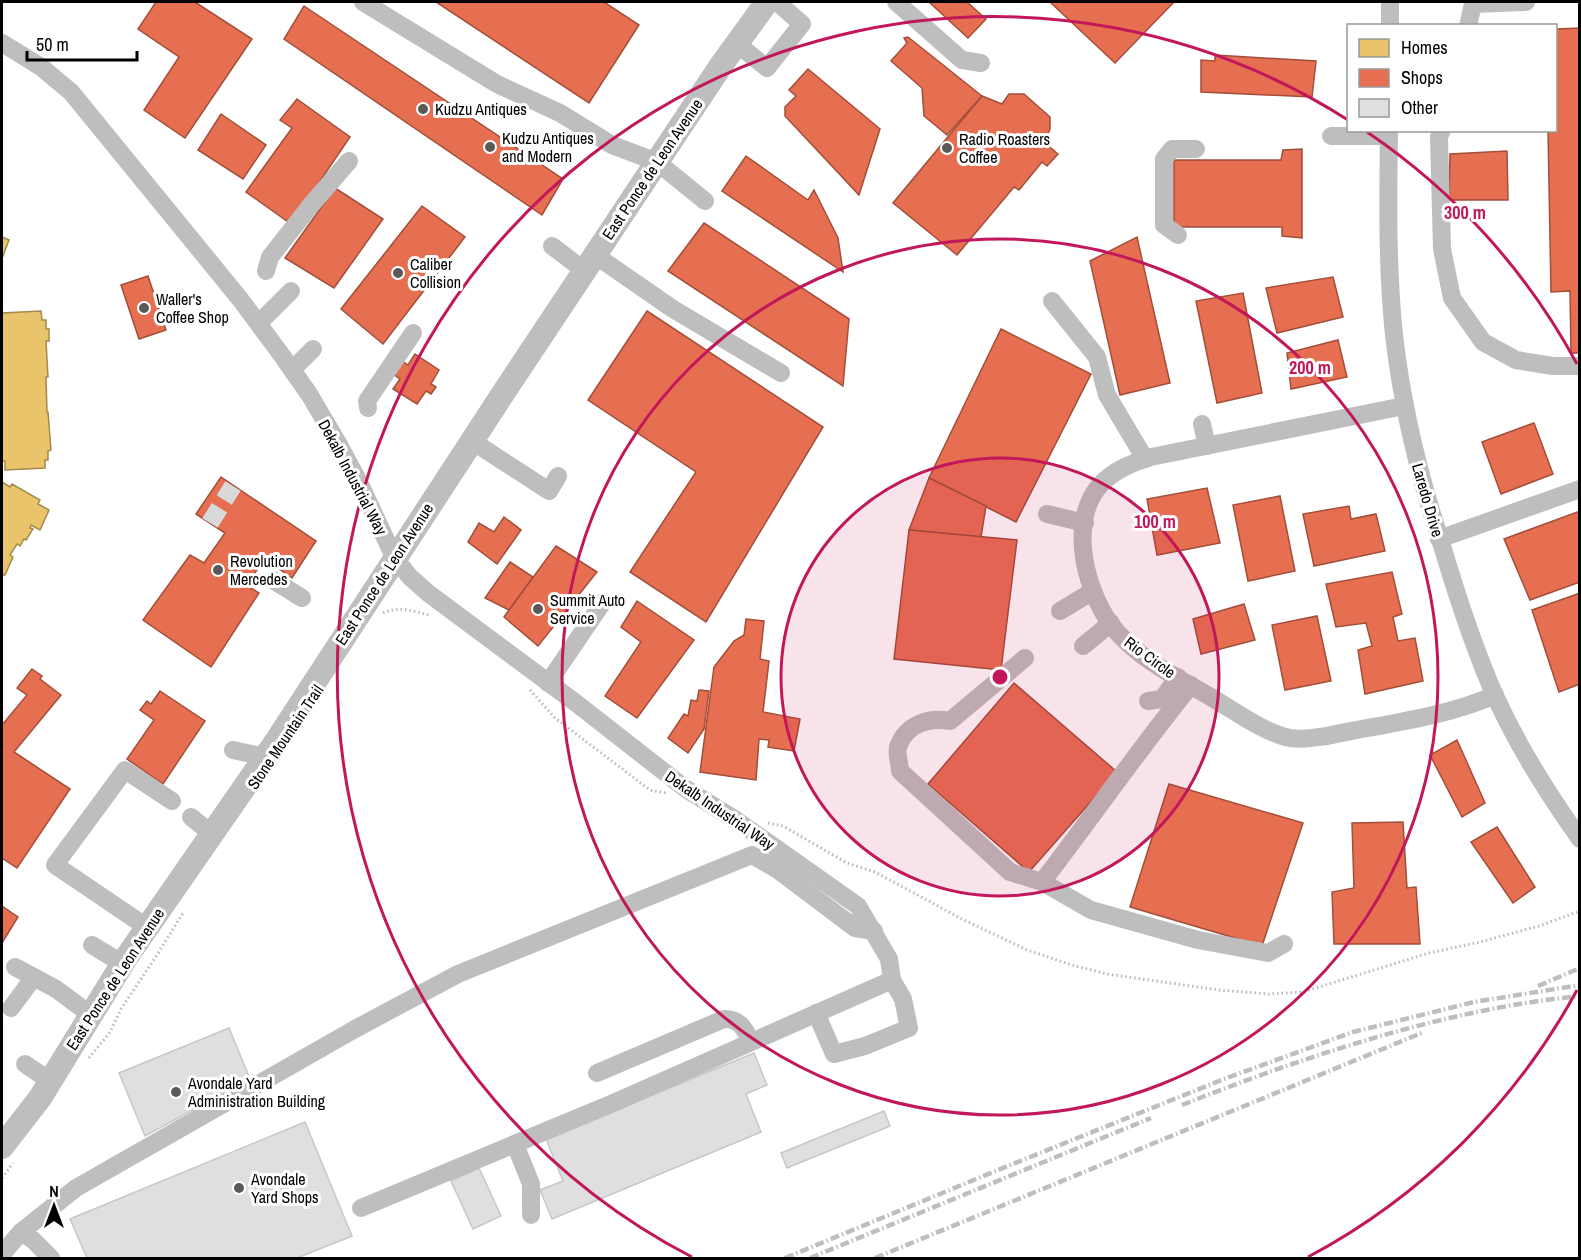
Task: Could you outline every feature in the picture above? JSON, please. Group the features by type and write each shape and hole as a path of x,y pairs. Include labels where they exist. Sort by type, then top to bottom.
{"main road":[{"name":"East Ponce de Leon Avenue","path":"7,1144 50,1081 123,964 265,757 394,557 657,162 705,102 736,44 767,2"}],"street":[{"path":"363,2 498,84 560,113 612,145 657,162 705,201"},
{"path":"736,44 767,68 802,24 777,2"},
{"path":"896,2 962,60 981,63"},
{"path":"1390,2 1390,24"},
{"path":"1468,24 1473,4 1526,2"},
{"name":"Dekalb Industrial Way","path":"2,43 41,67 71,92 259,323 338,443 394,557 410,577 686,789 736,820 858,906 874,931"},
{"path":"1441,132 1439,138 1442,249 1452,298 1483,342 1516,360 1553,366 1580,366"},
{"path":"1331,136 1389,133"},
{"name":"Laredo Drive","path":"1389,133 1388,218 1394,337 1404,406 1425,493 1479,657 1495,695 1530,763 1580,839"},
{"path":"1178,235 1164,225 1164,159 1172,149 1196,149"},
{"path":"266,271 270,257 349,161"},
{"path":"552,246 590,263 673,309 781,373"},
{"path":"259,323 291,291"},
{"path":"1052,302 1097,357 1107,395 1145,459"},
{"path":"368,408 367,400 413,333"},
{"path":"292,370 313,349"},
{"name":"Rio Circle","path":"1404,406 1145,459 1121,469 1100,486 1092,497 1084,522 1084,560 1098,603 1125,641 1139,653 1184,681 1270,731 1283,736 1334,739 1474,704 1495,695"},
{"path":"1202,424 1207,446"},
{"path":"471,441 549,491 558,476"},
{"path":"1439,538 1580,489"},
{"path":"1047,514 1084,522"},
{"path":"273,580 302,598"},
{"path":"1060,611 1094,591"},
{"path":"548,683 603,602"},
{"path":"1083,646 1111,623"},
{"path":"1025,658 950,722 936,718 911,727 898,748 900,771 1010,872 1041,882 1091,910 1198,940 1268,953 1284,944"},
{"path":"1148,701 1162,699 1184,681"},
{"path":"1041,882 1102,803 1146,741 1184,681"},
{"path":"233,750 265,757"},
{"path":"148,928 55,865 125,770 172,801"},
{"path":"191,817 212,834"},
{"path":"2,1254 21,1232 85,1182 345,1034 458,974 752,855 778,870 855,928 874,931 889,959 892,980 903,999 909,1028 866,1046 834,1054 816,1013"},
{"path":"92,945 123,964"},
{"path":"15,967 56,989 91,1015"},
{"path":"11,1008 34,977"},
{"path":"361,1208 515,1144 892,980"},
{"path":"597,1073 724,1019 733,1019 742,1024 751,1041"},
{"path":"25,1064 50,1081"},
{"path":"515,1144 531,1184 531,1215"},
{"path":"21,1232 33,1240 51,1258"}],"path":[{"path":"377,622 384,613 391,609 434,616"},
{"path":"530,690 565,726 650,790 662,793 686,789"},
{"path":"87,1059 110,1032 121,1009 185,909"},
{"path":"2,1178 7,1144"}],"building: Homes":[{"path":"2,237 9,240 3,256 2,255"},
{"path":"41,311 42,320 46,320 46,329 49,329 49,341 46,341 48,377 46,377 51,450 48,451 48,460 45,460 45,468 5,470 5,461 2,461 2,313"},
{"path":"2,482 10,487 12,484 40,500 38,504 49,510 40,530 31,525 30,528 33,529 26,540 24,539 20,546 17,544 10,555 13,557 5,575 2,575"}],"building: Shops":[{"path":"156,2 195,2 252,39 185,138 144,110 179,57 138,29"},
{"path":"436,2 604,2 639,25 589,103"},
{"path":"929,2 967,2 986,19 968,38"},
{"path":"1050,2 1174,2 1115,63"},
{"name":"Kudzu Antiques","path":"304,6 563,179 542,215 284,39"},
{"path":"1580,28 1580,353 1571,353 1570,291 1551,292 1548,132 1557,132 1557,29"},
{"path":"908,37 982,96 947,135 924,116 922,88 891,61 907,43 904,38"},
{"path":"1215,55 1316,61 1312,97 1201,92 1201,60 1215,61"},
{"path":"808,69 880,129 859,195 785,116 785,107 796,96 789,90"},
{"path":"1009,94 1024,94 1050,117 1050,129 1044,142 1058,154 1047,166 1042,162 1019,190 1014,187 957,255 893,203 982,96 1002,104"},
{"path":"297,99 350,137 291,224 246,192 292,128 280,120"},
{"path":"221,114 266,145 243,179 198,150"},
{"path":"1302,149 1302,238 1282,236 1282,227 1174,227 1174,160 1281,160 1283,150"},
{"path":"1507,151 1508,200 1449,200 1450,154"},
{"path":"746,156 808,200 814,190 838,238 843,272 722,191"},
{"path":"335,188 383,219 334,288 285,258"},
{"path":"422,206 465,237 383,344 341,309"},
{"path":"704,223 849,319 843,386 668,271"},
{"path":"1137,237 1170,383 1120,395 1090,261"},
{"name":"Waller's Coffee Shop","path":"148,276 166,330 139,339 121,285"},
{"path":"1333,277 1343,317 1277,333 1266,288"},
{"path":"1243,293 1262,393 1217,403 1196,301"},
{"path":"647,311 823,427 706,622 630,572 696,472 588,400"},
{"path":"1001,329 1091,374 1016,522 929,478"},
{"path":"1338,340 1347,377 1291,389 1287,353"},
{"path":"392,354 408,365 415,354 439,370 431,384 436,387 431,394 426,391 417,404 393,389 400,379 383,367"},
{"path":"1534,423 1553,474 1501,494 1482,442"},
{"name":"Revolution Mercedes","path":"221,477 316,541 292,578 265,559 246,585 259,593 211,667 143,620 190,555 204,563 225,533 196,514"},
{"path":"929,478 986,506 981,537 909,530"},
{"path":"1207,488 1220,543 1157,555 1147,499"},
{"path":"1280,496 1295,571 1248,581 1233,505"},
{"path":"1349,506 1351,519 1376,514 1385,551 1314,566 1303,514"},
{"path":"1580,511 1580,582 1530,600 1504,539"},
{"path":"504,517 521,530 497,564 468,542 479,523 494,532"},
{"path":"909,530 1017,540 1001,670 894,659"},
{"path":"556,546 597,572 538,646 504,617"},
{"path":"510,562 533,577 509,610 485,598"},
{"path":"1392,572 1402,614 1393,617 1398,641 1415,638 1423,681 1365,694 1358,650 1372,646 1366,623 1336,627 1326,584"},
{"path":"1580,593 1580,684 1559,692 1532,610"},
{"path":"637,601 694,640 637,718 605,696 641,642 621,627"},
{"path":"1244,604 1255,640 1201,654 1193,619"},
{"path":"1317,616 1331,681 1285,690 1272,625"},
{"path":"746,619 764,621 760,659 769,661 763,712 800,719 794,751 768,747 769,740 759,739 756,780 700,772 714,667 734,641 744,635"},
{"path":"32,669 42,676 40,679 61,695 14,752 70,789 17,868 2,858 2,725 27,695 17,688"},
{"path":"1014,683 1117,772 1029,872 928,784"},
{"path":"699,690 709,691 704,729 688,753 668,738 684,714 688,716 691,700 697,701"},
{"path":"160,691 205,721 163,784 127,759 154,720 140,710 147,701 151,704"},
{"path":"1457,740 1485,803 1462,817 1430,755"},
{"path":"1169,784 1303,823 1262,946 1130,907"},
{"path":"1403,822 1407,888 1416,887 1420,944 1334,944 1332,892 1354,888 1352,823"},
{"path":"1497,827 1535,887 1513,903 1471,842"},
{"path":"2,906 18,917 2,943"}],"building: Other":[{"name":"Avondale Yard Administration Building","path":"229,1028 250,1079 145,1136 119,1073"},
{"path":"754,1053 767,1085 746,1094 761,1132 552,1219 540,1190 563,1181 546,1139"},
{"path":"884,1111 890,1126 787,1168 781,1153"},
{"name":"Avondale Yard Shops","path":"305,1122 352,1236 297,1258 87,1258 70,1219"},
{"path":"479,1168 501,1216 473,1229 451,1181"}],"tunnel":[{"path":"210,523 233,486"}],"railway":[{"path":"1538,986 1580,968"},
{"path":"785,1258 1224,1079 1353,1032 1474,1002 1580,985"},
{"path":"1182,1105 1327,1052 1428,1023 1530,1002 1580,996"},
{"path":"875,1258 1424,1032"},
{"path":"810,1258 1151,1118"}],"place":[{"name":"Kudzu Antiques","path":"423,109"},
{"name":"Kudzu Antiques and Modern","path":"490,147"},
{"name":"Radio Roasters Coffee","path":"947,148"},
{"name":"Caliber Collision","path":"398,273"},
{"name":"Waller's Coffee Shop","path":"144,308"},
{"name":"Revolution Mercedes","path":"218,570"},
{"name":"Summit Auto Service","path":"538,609"},
{"name":"Avondale Yard Administration Building","path":"176,1092"},
{"name":"Avondale Yard Shops","path":"239,1188"}]}
